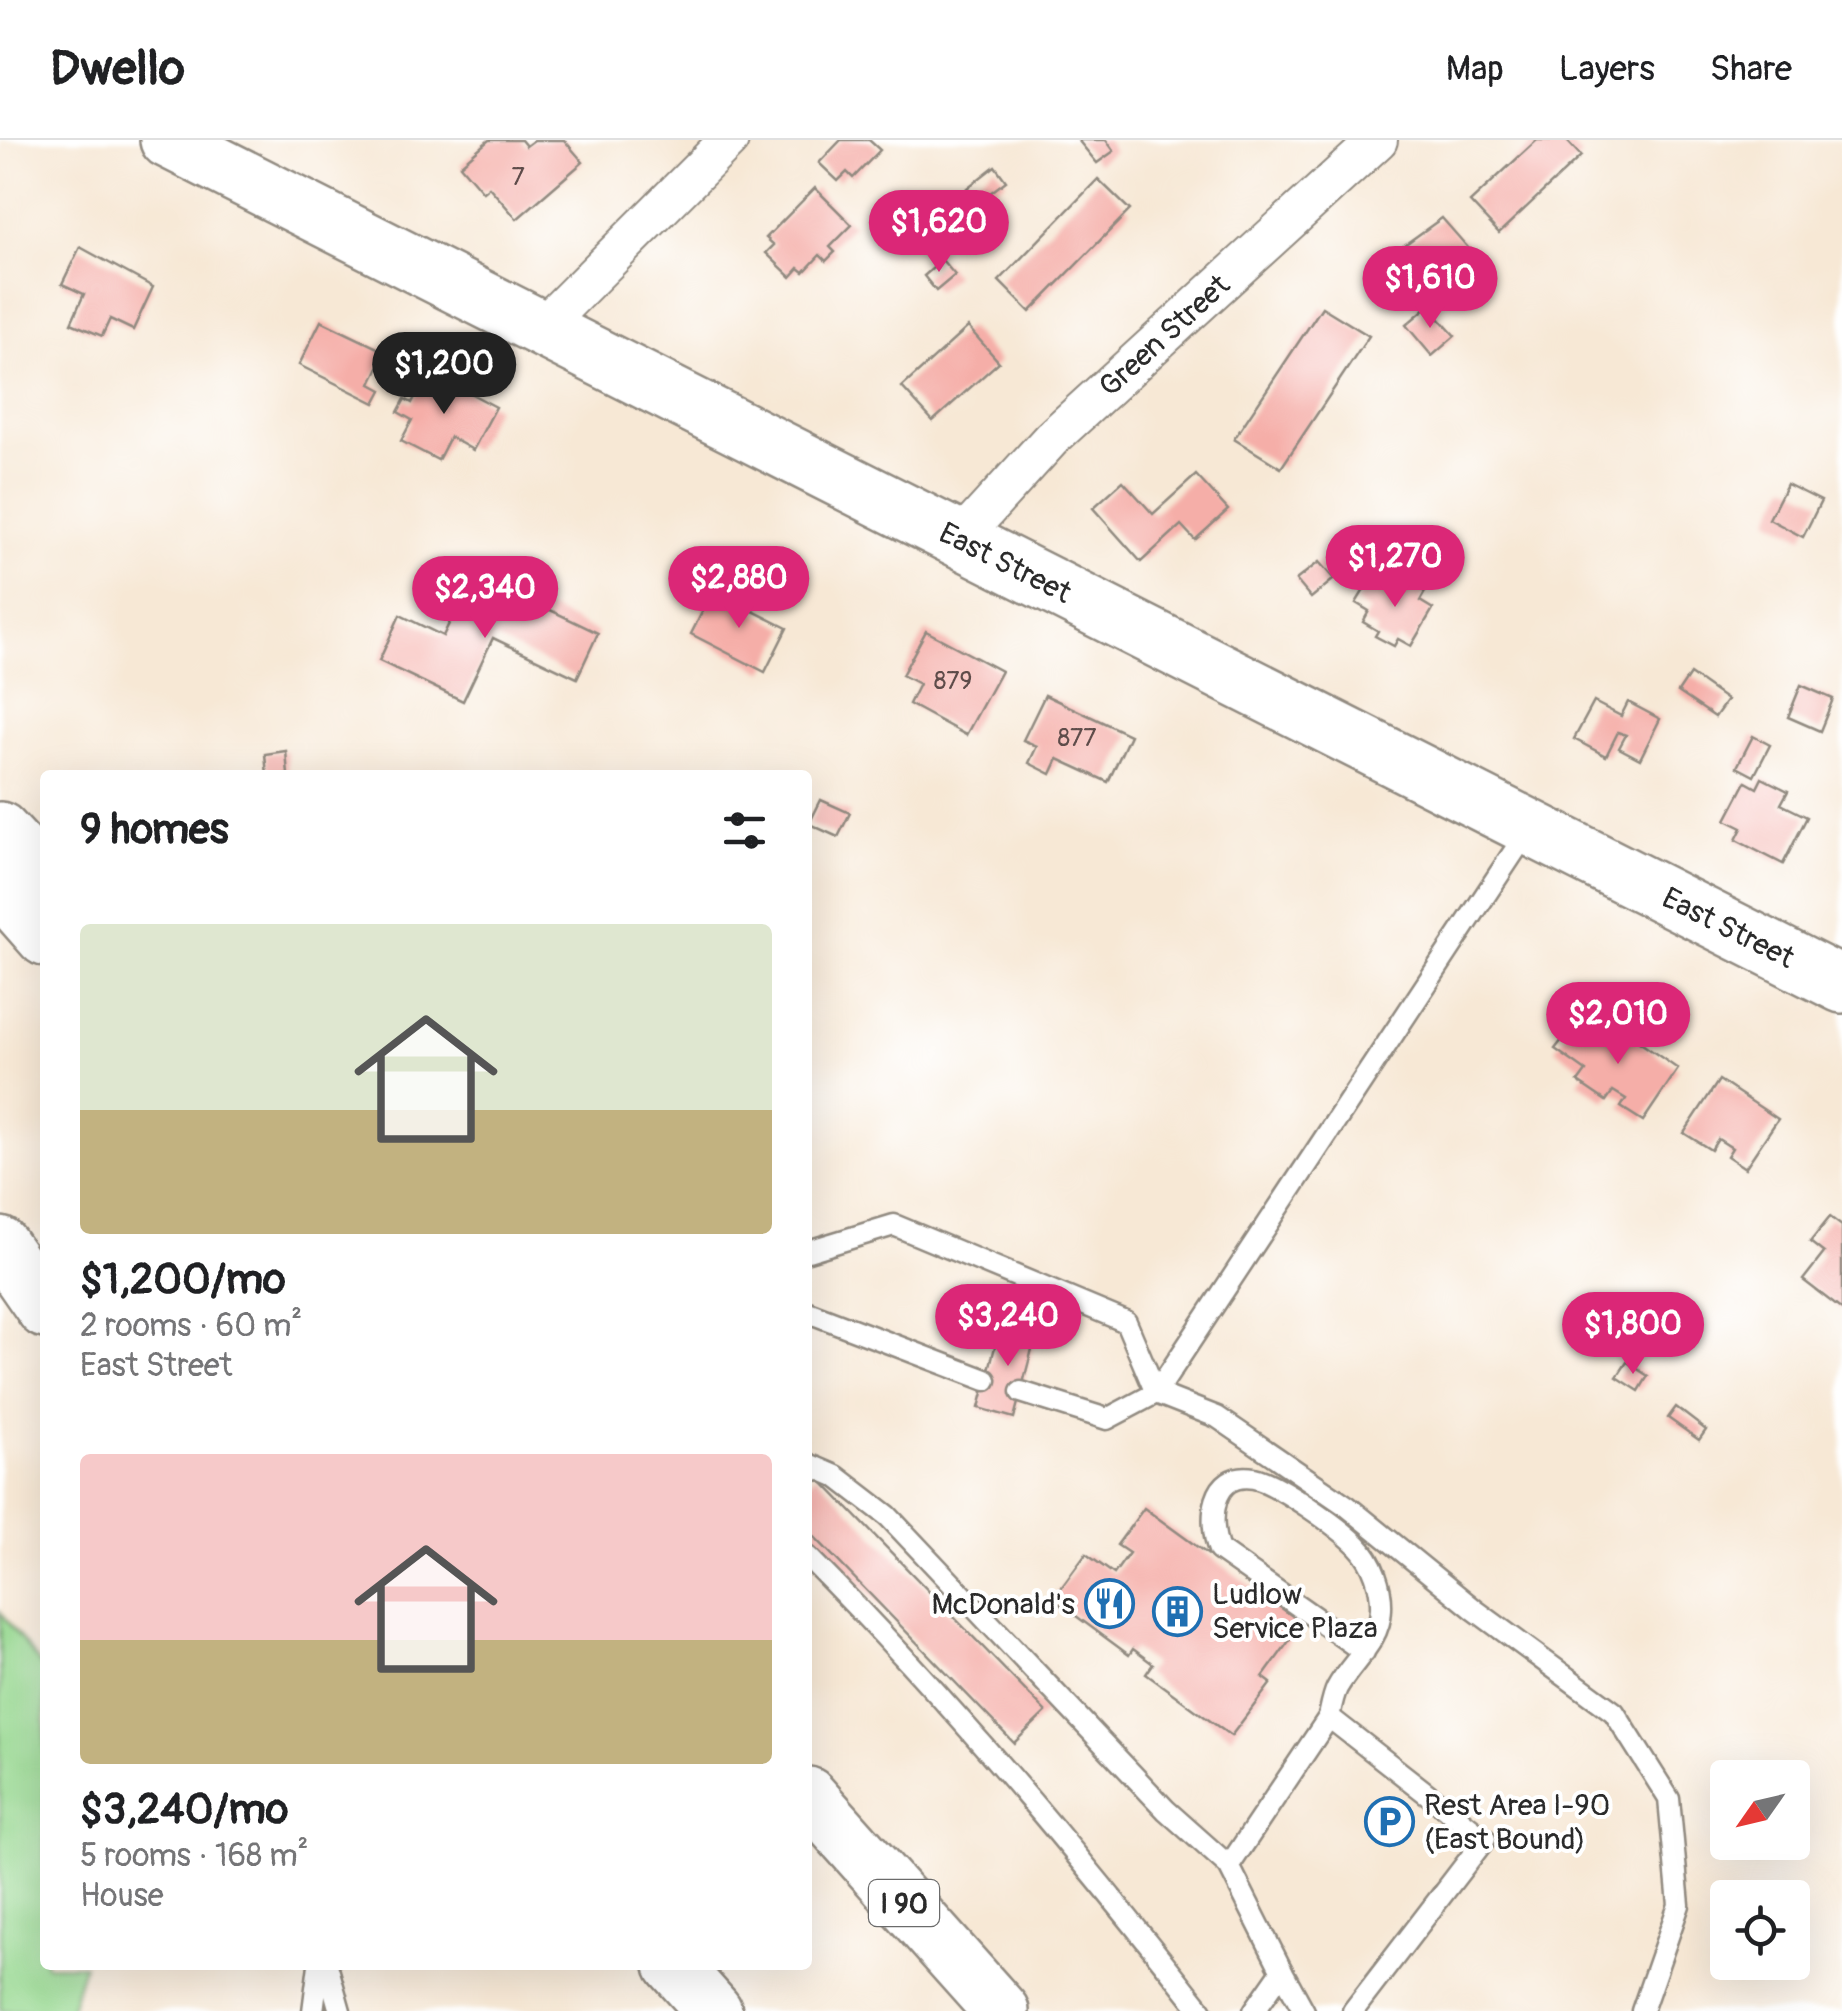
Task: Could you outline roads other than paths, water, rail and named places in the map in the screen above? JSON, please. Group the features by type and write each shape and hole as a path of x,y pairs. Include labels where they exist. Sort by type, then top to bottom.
{"main road":[{"name":"East Street","path":"168,140 1842,985"},
{"path":"0,830 40,873"},
{"path":"0,887 40,932"},
{"path":"0,1216 40,1260"},
{"path":"0,1244 40,1303"},
{"name":"I 90","path":"812,1799 1001,2011"},
{"path":"677,1970 714,2011"}],"street":[{"path":"542,326 730,140"},
{"name":"Green Street","path":"960,540 1052,439 1378,140"}],"lane":[{"path":"1020,1392 1107,1419 1156,1393 1530,827"},
{"path":"812,1250 894,1225 1126,1322 1156,1393 1216,1418 1347,1506 1476,1610 1614,1712 1669,1799 1680,1905 1642,2011"},
{"path":"812,1314 986,1380"},
{"path":"812,1466 836,1476 888,1516 1166,1810 1229,1866 1304,2011"},
{"path":"1229,1866 1329,1718 1336,1689 1364,1652 1380,1625 1382,1604 1372,1566 1358,1546 1271,1484 1251,1477 1228,1484 1212,1506 1210,1528 1219,1550 1364,1652"},
{"path":"812,1561 889,1638 1050,1818 1202,2011"},
{"path":"1329,1718 1486,1838 1352,2011"},
{"path":"313,2011 318,1970"},
{"path":"328,1970 340,2011"},
{"path":"1254,2011 1282,1971"}],"place":[{"name":"McDonald's","path":"1110,1604"},
{"name":"Ludlow Service Plaza","path":"1177,1611"},
{"name":"Rest Area I-90 (East Bound)","path":"1389,1822"}]}
